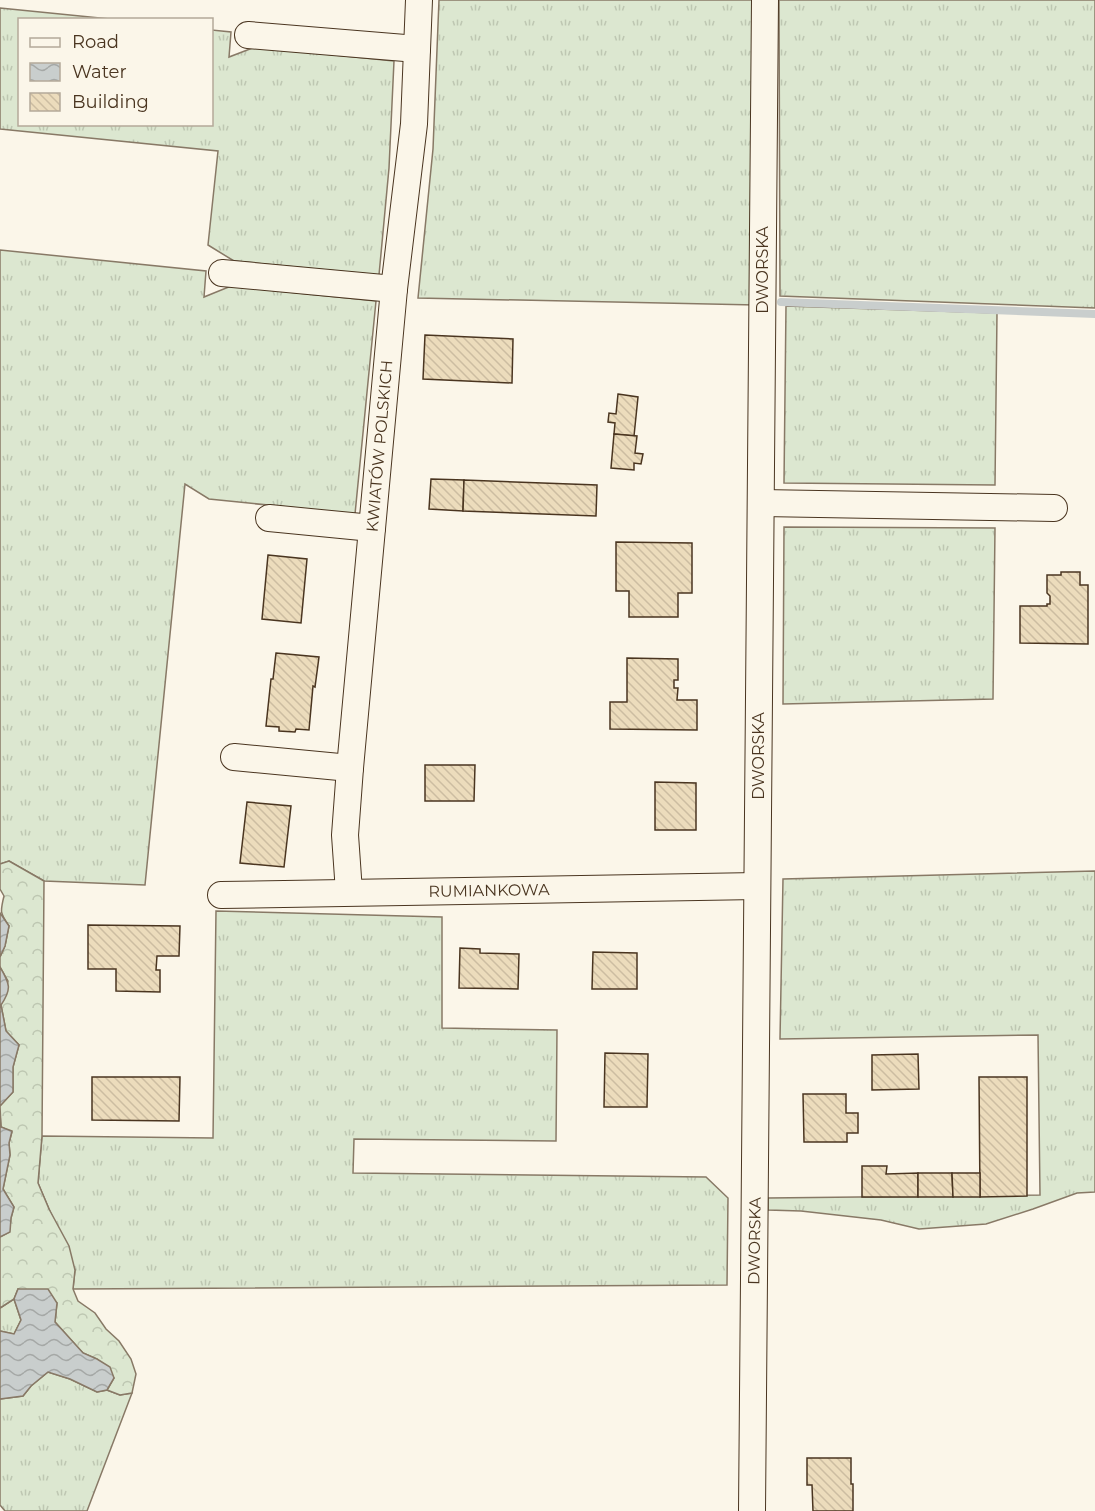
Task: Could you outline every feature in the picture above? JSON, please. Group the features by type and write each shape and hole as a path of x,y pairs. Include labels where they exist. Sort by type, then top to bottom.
{"street":[{"name":"KWIATÓW POLSKICH","path":"349,892 345,836 350,768 394,290 414,124 419,0"},
{"name":"DWORSKA","path":"752,1511 765,0"},
{"path":"248,35 417,49"},
{"path":"222,273 394,290"},
{"path":"760,503 1054,508"},
{"path":"269,518 372,528"},
{"path":"234,757 350,768"},
{"name":"RUMIANKOWA","path":"221,895 757,886"}],"green space":[{"path":"439,0 756,0 756,305 418,298 433,149"},
{"path":"779,0 1095,0 1095,308 780,296"},
{"path":"0,8 100,18 18,18 18,126 213,126 213,30 231,32 229,57 255,47 394,61 389,168 379,275 234,261 208,245 218,151 0,129"},
{"path":"0,250 206,271 204,297 231,286 376,301 355,514 209,499 185,484 145,885 44,881 9,861 0,864"},
{"path":"786,306 997,313 995,485 784,483"},
{"path":"784,527 995,528 993,699 783,704"},
{"path":"9,861 44,881 42,1136 38,1183 69,1246 75,1270 73,1289 78,1301 95,1313 131,1359 136,1374 132,1393 120,1395 107,1390 114,1378 97,1359 83,1353 55,1322 57,1303 18,1289 14,1299 0,1308 0,1237 9,1232 14,1207 3,1189 12,1132 1,1127 0,1106 13,1092 13,1067 19,1045 6,1031 1,1005 8,981 0,967 0,957 9,926 2,912 4,896 0,889 0,864"},
{"path":"1095,871 1095,1192 1077,1193 986,1224 919,1229 881,1220 801,1211 768,1210 768,1198 1040,1195 1038,1035 780,1039 783,879"},
{"path":"216,911 442,917 442,1028 557,1030 556,1141 354,1139 353,1173 706,1177 728,1198 727,1285 73,1289 75,1270 38,1183 42,1136 213,1138"},
{"path":"14,1299 21,1320 14,1334 0,1331 0,1308"},
{"path":"48,1372 70,1379 97,1392 107,1390 120,1395 132,1393 87,1511 5,1511 0,1505 0,1399 23,1396"}],"water":[{"path":"0,913 9,926 0,957"},
{"path":"0,967 8,986 7,995 1,1005 6,1031 19,1045 13,1067 13,1092 0,1106"},
{"path":"0,1114 1,1127 12,1131 3,1189 14,1207 10,1232 0,1237"},
{"path":"18,1289 48,1289 57,1303 55,1322 83,1353 110,1367 114,1378 107,1390 97,1392 70,1379 48,1372 23,1396 0,1399 0,1331 14,1334 21,1320 14,1299"}],"building":[{"path":"425,335 513,339 512,383 423,379"},
{"path":"618,394 638,397 634,436 614,434 615,423 608,422 609,413 616,414"},
{"path":"614,434 637,436 635,453 643,454 641,464 634,463 634,470 611,468"},
{"path":"431,479 464,480 463,511 429,509"},
{"path":"464,480 597,485 596,516 463,511"},
{"path":"616,542 692,543 692,593 678,593 678,617 629,617 629,591 616,591"},
{"path":"268,555 307,559 301,623 262,619"},
{"path":"1061,572 1080,572 1080,585 1088,585 1088,644 1020,643 1020,606 1050,604 1050,596 1047,593 1047,575 1061,575"},
{"path":"276,653 319,657 315,687 313,686 309,730 279,731 279,727 266,726"},
{"path":"627,658 678,659 678,680 674,680 674,688 678,688 677,700 697,700 697,730 610,729 610,702 627,702"},
{"path":"425,765 475,765 474,801 425,801"},
{"path":"655,782 696,783 696,830 655,830"},
{"path":"247,802 291,806 284,867 240,863"},
{"path":"88,925 180,926 179,956 157,956 156,970 160,970 160,992 116,991 116,969 88,969"},
{"path":"460,948 480,949 480,953 519,954 518,989 459,988"},
{"path":"593,952 637,953 637,989 592,989"},
{"path":"605,1053 648,1054 647,1107 604,1107"},
{"path":"918,1054 919,1089 872,1090 872,1055"},
{"path":"92,1077 180,1077 179,1121 92,1120"},
{"path":"979,1077 1027,1077 1027,1196 980,1197"},
{"path":"803,1094 846,1094 846,1113 858,1113 858,1133 847,1133 847,1142 804,1142"},
{"path":"862,1166 887,1166 886,1174 918,1173 918,1197 862,1197"},
{"path":"918,1173 952,1173 953,1197 918,1197"},
{"path":"952,1173 980,1173 980,1197 953,1197"},
{"path":"807,1458 851,1458 853,1511 813,1511 812,1485 807,1485"}],"waterway":[{"path":"781,302 1095,314"}]}
